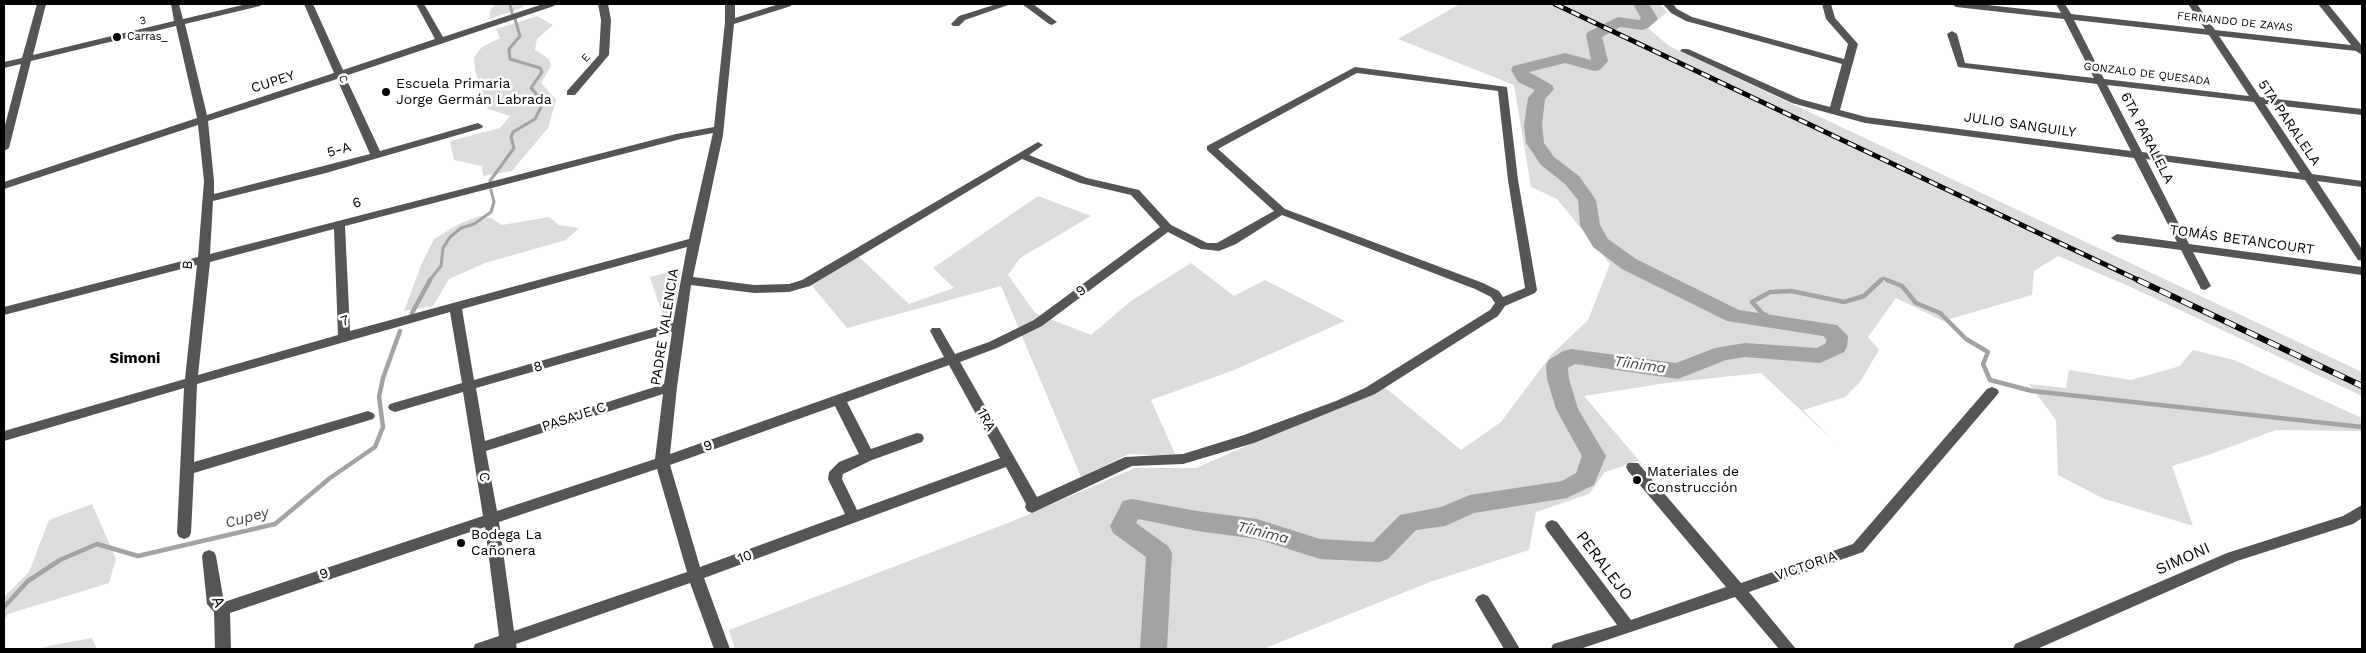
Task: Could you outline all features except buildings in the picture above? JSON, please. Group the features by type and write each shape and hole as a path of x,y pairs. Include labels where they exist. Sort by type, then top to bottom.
{"street":[{"path":"4,148 13,105 28,59 41,4"},
{"name":"B","path":"175,4 202,120 209,182 204,258 191,382 184,533"},
{"name":"3","path":"4,65 257,4"},
{"name":"C","path":"308,4 376,155"},
{"path":"420,4 441,40"},
{"name":"CUPEY","path":"4,186 551,4"},
{"name":"E","path":"571,93 604,55 606,20 603,4"},
{"name":"PADRE VALENCIA","path":"722,649 695,575 662,462 670,387 686,280 696,241 718,129 730,22 730,4"},
{"path":"730,22 788,4"},
{"path":"956,24 962,18 1006,4"},
{"path":"1027,4 1052,22"},
{"path":"1668,4 1674,11 1689,19 1848,62"},
{"path":"1828,4 1831,19 1853,44 1834,112"},
{"name":"FERNANDO DE ZAYAS","path":"1956,4 2361,50"},
{"name":"6TA PARALELA","path":"2061,4 2205,286"},
{"name":"5TA PARALELA","path":"2193,4 2362,257"},
{"path":"2323,4 2361,50"},
{"name":"GONZALO DE QUESADA","path":"1952,34 1961,65 2362,112"},
{"name":"JULIO SANGUILY","path":"1685,51 1796,101 1865,120 2362,184"},
{"path":"1356,70 1502,89 1512,180 1532,290 1501,303 1495,294 1479,286 1282,211 1211,148 1356,70"},
{"name":"5-A","path":"208,199 478,126"},
{"name":"6","path":"4,311 680,136 718,129"},
{"path":"686,280 754,288 789,288 806,283 1038,145"},
{"path":"1021,155 1084,181 1135,192 1167,227 1205,246 1219,247 1282,211"},
{"path":"339,223 344,337"},
{"name":"9","path":"222,609 662,462 993,345 1038,323 1167,227"},
{"name":"TOMÁS BETANCOURT","path":"2117,238 2362,271"},
{"name":"7","path":"4,436 344,337 696,241"},
{"name":"1RA","path":"936,331 1033,506 1130,461 1183,459 1249,439 1342,404 1370,391 1494,313 1501,303"},
{"name":"C","path":"455,306 491,518 508,645"},
{"name":"8","path":"395,407 680,325"},
{"name":"PASAJE C","path":"479,448 670,387"},
{"name":"VICTORIA","path":"1559,649 1628,628 1858,548 1992,392"},
{"path":"839,400 867,456"},
{"path":"188,469 368,416"},
{"path":"853,517 835,479 836,472 844,466 867,456 917,438"},
{"name":"10","path":"481,649 508,645 1007,461"},
{"path":"1633,468 1788,649"},
{"name":"SIMONI","path":"2020,649 2232,556 2348,520 2362,511"},
{"name":"PERALEJO","path":"1552,526 1628,628"},
{"name":"A","path":"209,556 215,604 222,609 223,649"},
{"path":"1484,600 1512,649"}],"shaded area":[{"path":"496,4 522,4 524,7 489,19 490,10"},
{"path":"1460,4 1660,4 1667,12 1648,28 1669,46 2362,372 2362,396 2133,288 2058,256 2034,271 2032,295 1943,321 1896,298 1868,337 1879,350 1860,382 1845,397 1803,410 1837,444 1761,373 1666,383 1584,396 1647,470 1638,461 1605,472 1589,494 1536,512 1529,550 1430,582 1263,649 735,649 729,630 1013,521 1135,468 1196,468 1383,386 1461,450 1501,422 1552,354 1588,320 1610,264 1557,199 1531,187 1514,85 1398,39"},
{"path":"537,16 553,25 537,39 535,50 549,59 551,66 541,83 556,100 548,128 512,171 483,176 482,166 454,160 450,141 500,128 510,116 488,109 475,70 474,57 482,47 500,38 496,29"},
{"path":"1038,196 1091,216 1020,258 1008,275 1035,313 1091,335 1131,301 1191,263 1234,296 1265,280 1345,321 1234,370 1151,400 1176,456 1129,454 1081,477 1001,286 847,328 812,286 857,255 909,304 954,288 933,268"},
{"path":"479,216 491,218 502,225 549,217 559,225 579,228 566,240 485,263 449,279 433,306 404,311 422,263 434,239 459,224"},
{"path":"681,269 674,319 665,322 650,277"},
{"path":"2193,350 2234,360 2362,418 2362,431 2276,430 2172,466 2193,526 2102,498 2058,475 2056,420 2029,384 2066,388 2069,370 2131,380 2180,366"},
{"path":"92,504 116,559 109,583 8,614 4,620 4,597 29,572 49,520"},
{"path":"92,638 97,649 38,649 53,645"}],"waterway":[{"name":"Cupey","path":"510,4 512,13"},
{"name":"Tíinima","path":"1153,649 1159,553 1122,526 1132,508 1197,521 1257,529 1320,549 1379,552 1409,522 1445,516 1470,504 1567,489 1586,479 1594,456 1567,409 1558,379 1557,365 1571,356 1678,371 1723,353 1745,350 1820,356 1836,347 1837,336 1829,330 1734,316 1629,264 1600,243 1590,225 1587,200 1572,180 1547,161 1535,143 1533,125 1537,98 1546,89 1524,78 1519,70 1565,58 1594,66 1600,61 1594,35 1618,22 1642,25 1650,19 1641,4"},
{"name":"Cupey","path":"490,181 514,148 511,137 513,132 535,119 541,107 541,99 531,88 542,72 540,68 510,59 509,49 520,36 515,19"},
{"name":"Cupey","path":"429,281 441,266 443,248 450,237 461,228 474,224 491,212 494,202 491,190"},
{"path":"1881,280 1883,278 1890,281"},
{"name":"Cupey","path":"412,313 430,280"},
{"path":"1779,323 1762,313 1752,302 1770,292 1791,291 1844,302 1864,296 1881,280"},
{"path":"1887,280 1902,286 1916,303 1940,313 1966,339 1988,352 1983,364 1990,380 2032,391 2362,427"},
{"name":"Cupey","path":"4,607 28,581 60,560 97,544 138,556 275,524 330,478 375,447 383,427 379,397 383,378 400,331"}],"railway":[{"path":"1555,4 2140,281"},
{"path":"2138,280 2362,386"}],"place":[{"name":"Carras_","path":"117,37"},
{"name":"Escuela Primaria Jorge Germán Labrada","path":"386,92"},
{"name":"Materiales de Construcción","path":"1637,480"},
{"name":"Bodega La Cañonera","path":"461,543"}],"district":[{"name":"Simoni","path":"135,359"}]}
